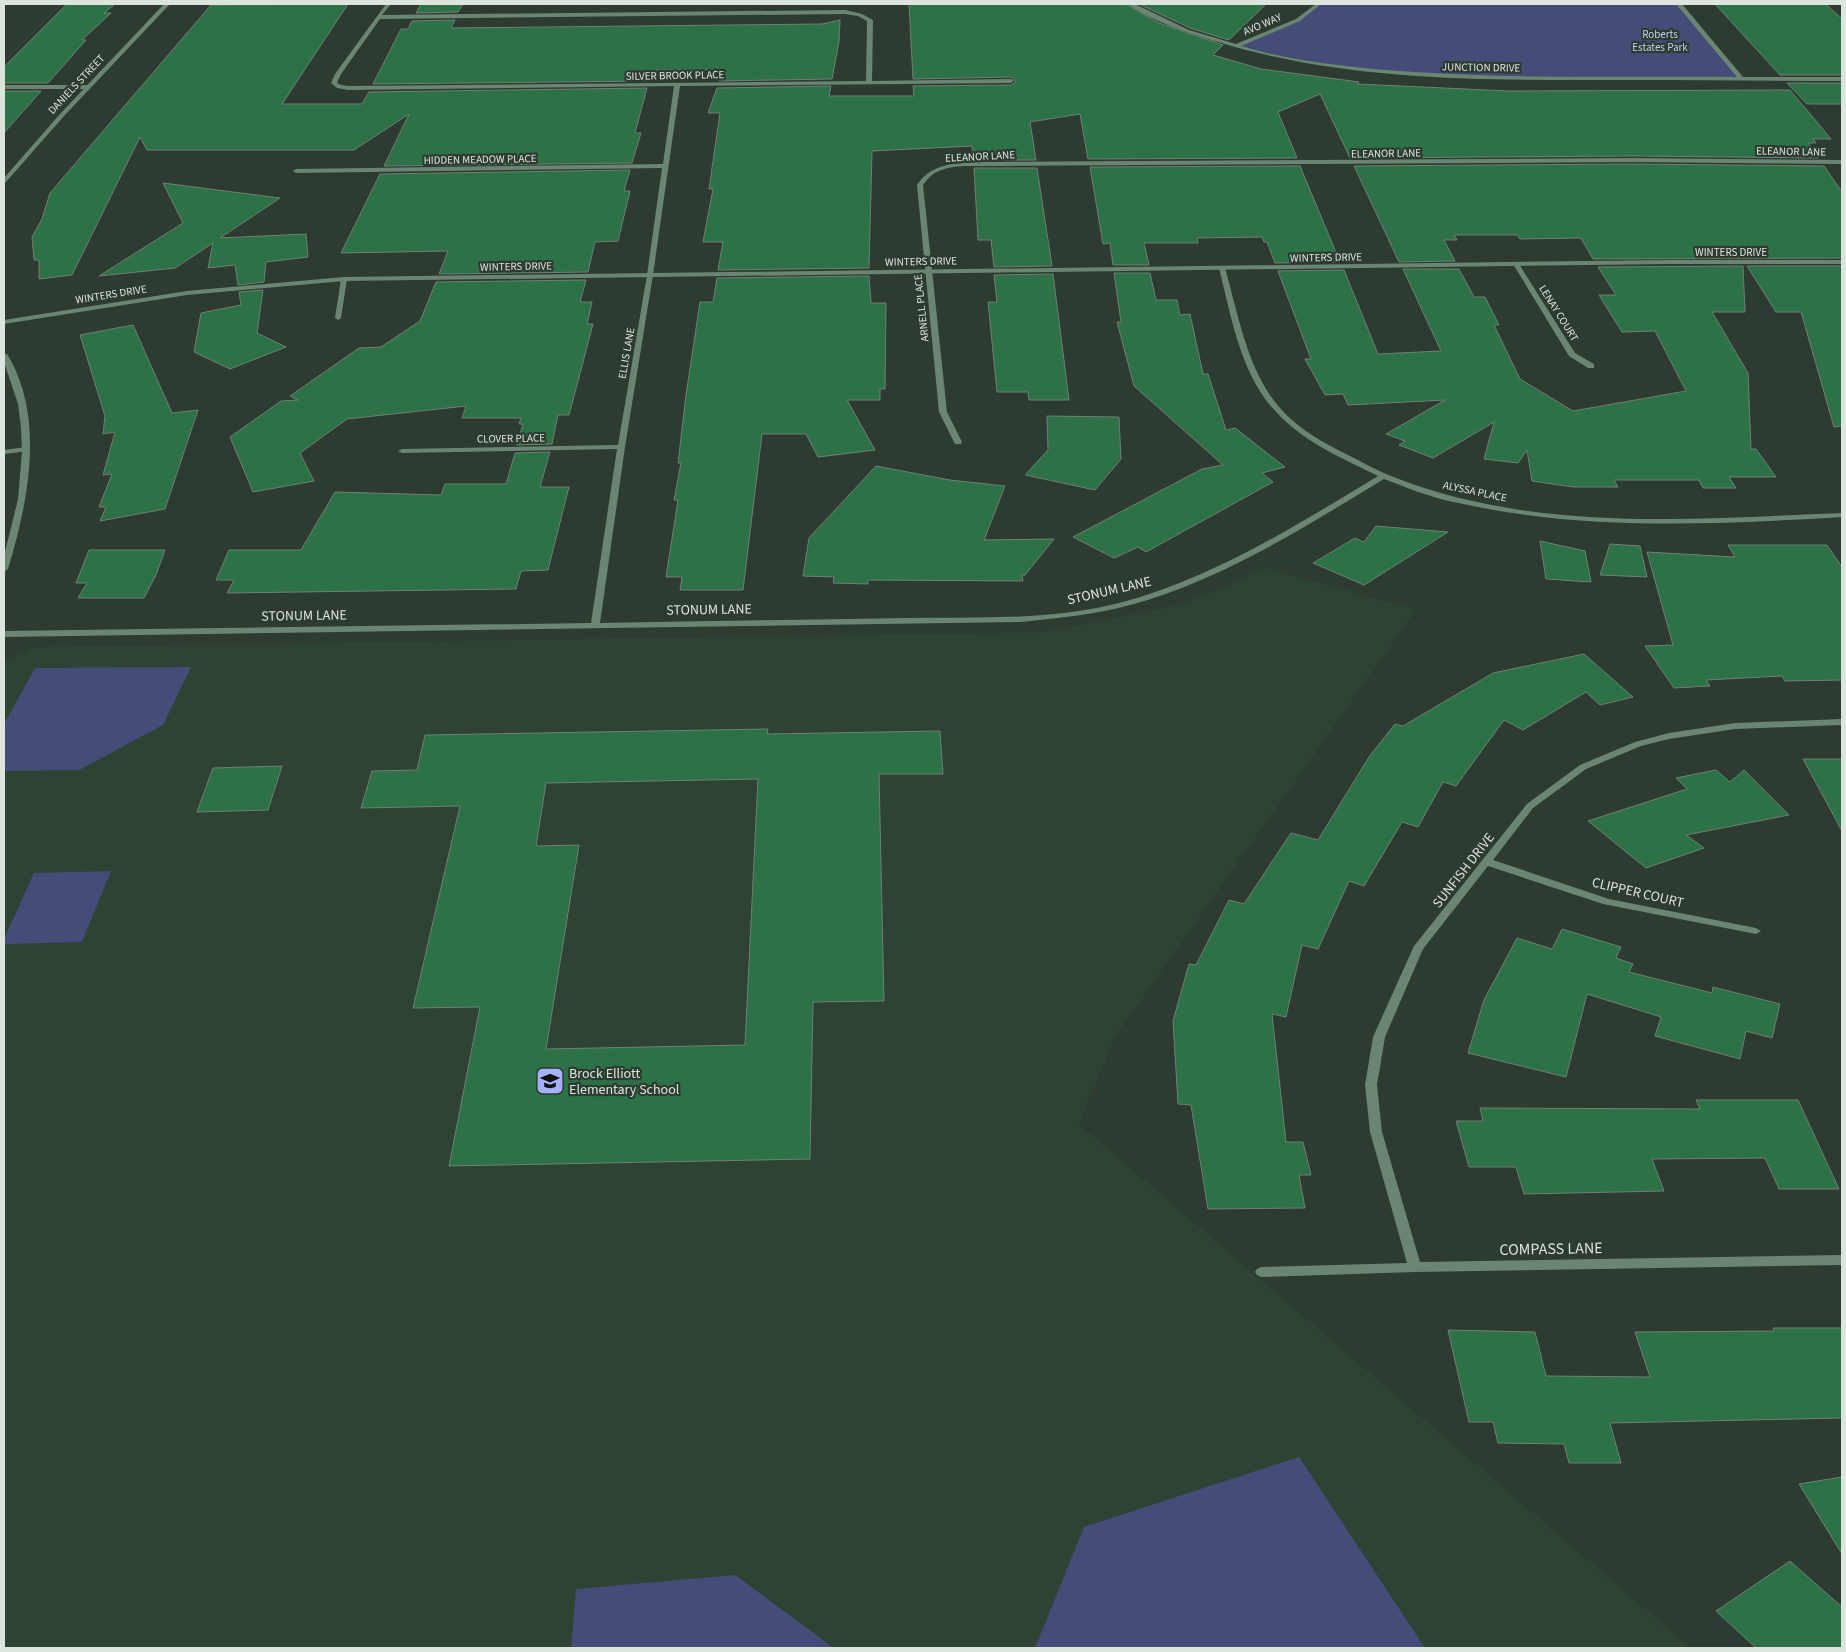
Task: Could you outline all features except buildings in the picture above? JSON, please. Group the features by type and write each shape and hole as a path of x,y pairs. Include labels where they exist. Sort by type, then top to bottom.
{"street":[{"name":"DANIELS STREET","path":"4,179 167,4"},
{"path":"380,17 388,4"},
{"name":"JUNCTION DRIVE","path":"1130,4 1176,26 1236,46 1320,64 1395,73 1515,78 1842,79"},
{"name":"AVO WAY","path":"1236,46 1298,20 1319,4"},
{"path":"1679,4 1741,78"},
{"path":"380,17 845,12 860,14 870,20 869,82"},
{"name":"SILVER BROOK PLACE","path":"380,17 338,74 334,83 339,87 1011,81"},
{"name":"ELLIS LANE","path":"595,624 621,447 650,274 677,85"},
{"path":"4,87 88,87"},
{"name":"ELEANOR LANE","path":"930,172 956,165 983,164 1634,160 1842,162"},
{"name":"HIDDEN MEADOW PLACE","path":"296,171 664,166"},
{"name":"ARNELL PLACE","path":"930,172 923,177 920,185 927,271 943,412 958,442"},
{"name":"WINTERS DRIVE","path":"4,322 187,292 344,279 1516,264 1842,262"},
{"name":"LENAY COURT","path":"1516,264 1572,354 1591,366"},
{"name":"ALYSSA PLACE","path":"1222,268 1250,362 1271,402 1302,432 1347,460 1382,477 1449,498 1504,509 1569,517 1710,520 1842,514"},
{"path":"338,318 344,279"},
{"path":"4,356 23,404 26,449 24,486 18,522 4,569"},
{"name":"CLOVER PLACE","path":"402,451 621,447"},
{"path":"4,452 26,449"},
{"name":"STONUM LANE","path":"4,634 1021,619 1086,612 1141,599 1209,572 1277,540 1382,477"},
{"name":"SUNFISH DRIVE","path":"1415,1267 1376,1132 1371,1085 1379,1037 1418,948 1488,862 1530,806 1583,767 1638,744 1669,736 1735,726 1842,722"},
{"name":"CLIPPER COURT","path":"1488,862 1607,902 1756,932"},
{"name":"COMPASS LANE","path":"1261,1272 1415,1267 1842,1260"}],"shaded area":[{"name":"Brock Elliott Elementary School","path":"1267,568 1416,610 1115,1037 1079,1124 1691,1648 4,1648 4,662 35,647 1044,632 1181,605"}],"green space":[{"name":"Roberts Estates Park","path":"1319,4 1679,4 1741,78 1444,76 1320,64 1236,46 1298,20"},
{"path":"191,667 163,725 79,770 4,771 4,724 35,668"},
{"path":"111,871 82,942 4,944 4,939 34,873"},
{"path":"1299,1457 1425,1648 1035,1648 1084,1527"},
{"path":"735,1575 834,1648 571,1648 576,1589"}],"place":[{"name":"Brock Elliott Elementary School","path":"550,1081"}]}
